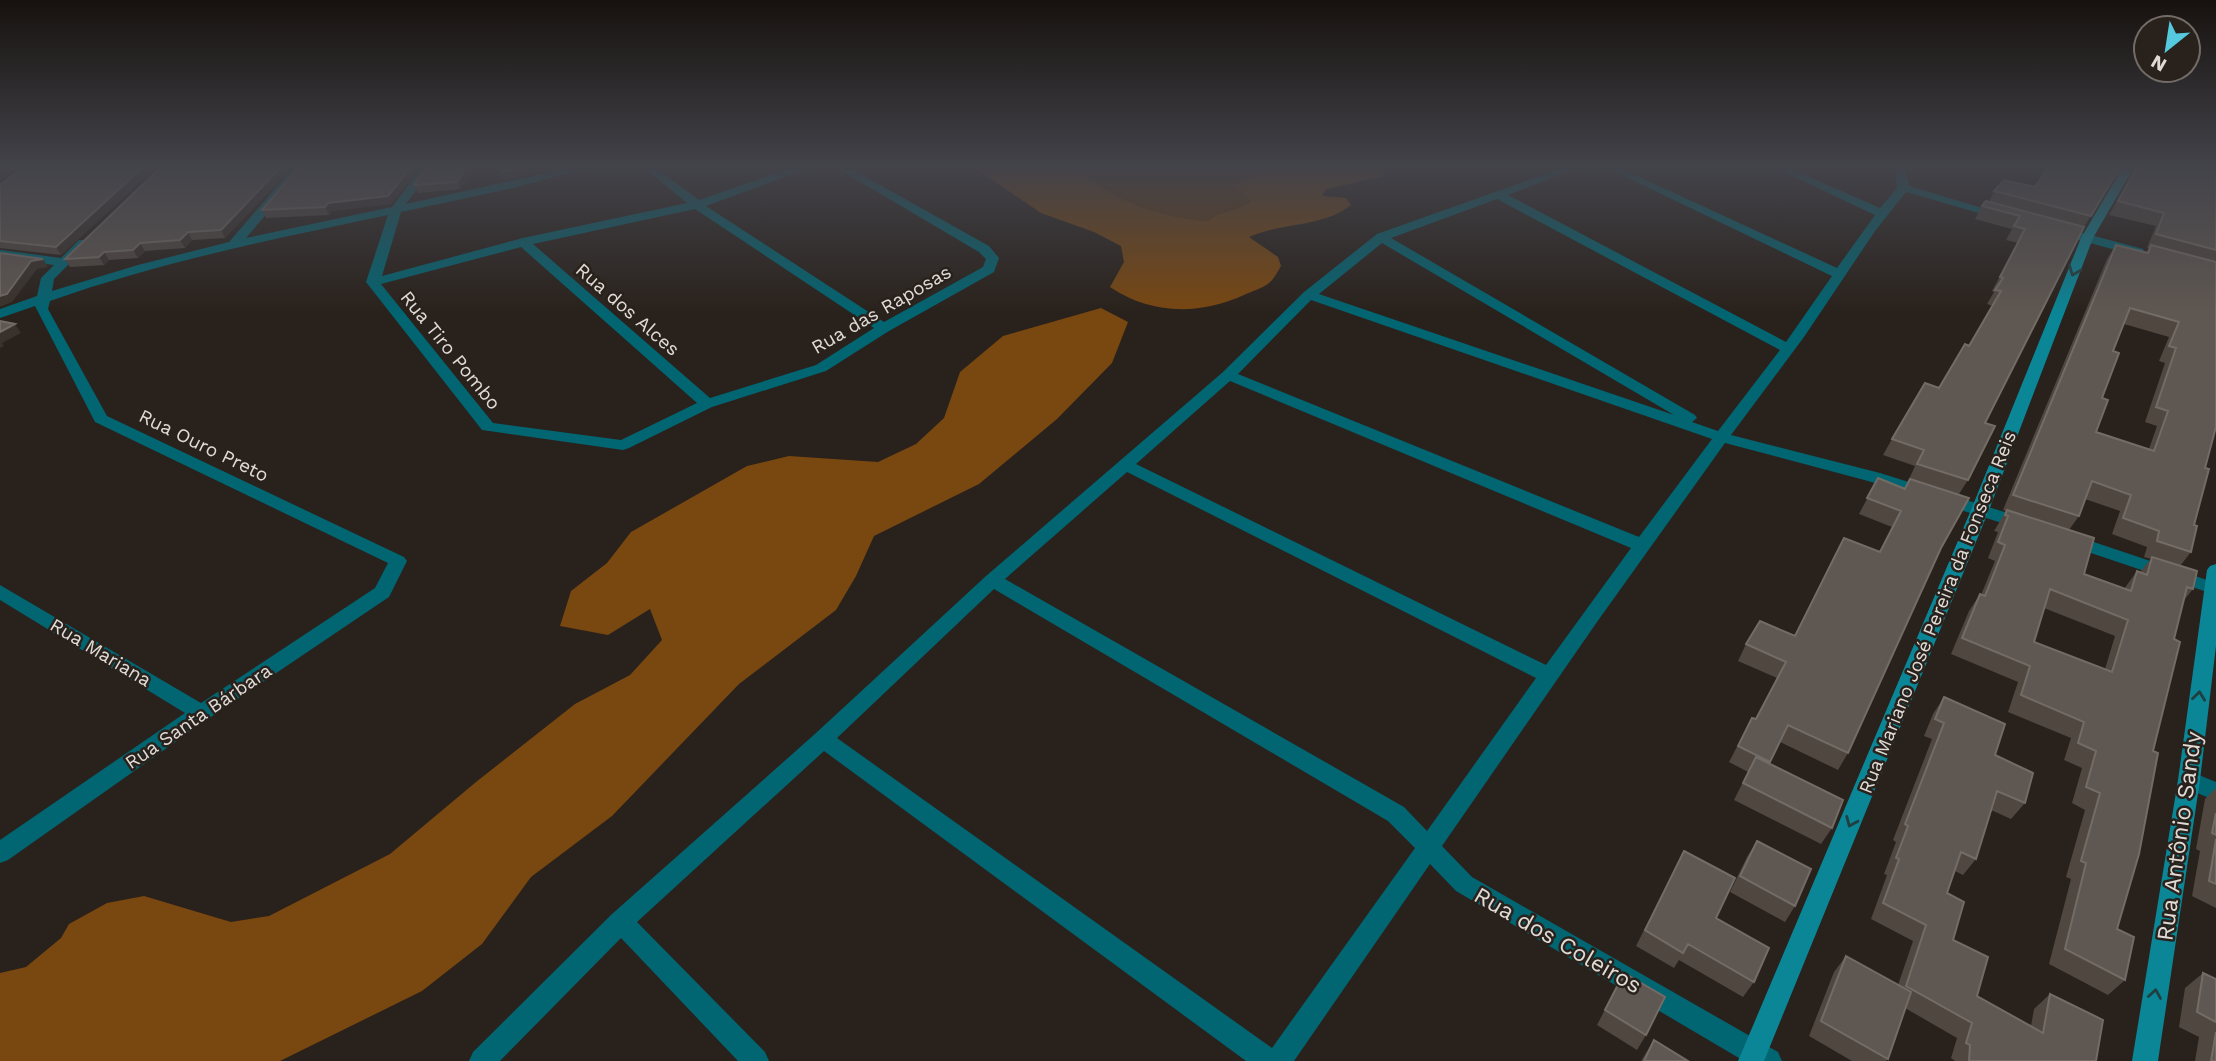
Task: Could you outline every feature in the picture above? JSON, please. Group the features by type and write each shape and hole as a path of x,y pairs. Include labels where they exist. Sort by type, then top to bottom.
{"street":[{"path":"232,247 258,217"},
{"path":"0,314 78,286 367,217"},
{"path":"373,282 394,217"},
{"path":"373,282 523,242 642,217"},
{"path":"714,217 884,328"},
{"name":"Rua das Raposas","path":"623,445 707,404 821,368 884,328 989,269 993,258 984,249 927,217"},
{"path":"482,1061 621,922 823,739 992,580 1228,375 1309,295 1381,237 1436,217"},
{"path":"1538,217 1788,349"},
{"path":"1716,217 1837,273"},
{"path":"1278,1061 1429,850 1547,674 1788,349 1837,273 1878,217"},
{"path":"2008,217 2021,220"},
{"name":"Rua Mariano José Pereira da Fonseca Reis","path":"1758,1058 2087,238 2099,217"},
{"path":"2048,228 2151,256"},
{"path":"42,298 48,278 94,233"},
{"path":"1381,237 1721,437"},
{"name":"Rua dos Alces","path":"523,242 707,404"},
{"path":"0,254 64,261"},
{"name":"Rua Tiro Pombo","path":"373,282 488,427 623,445"},
{"path":"1309,295 1721,437 1874,477 2051,534 2214,579"},
{"name":"Rua Ouro Preto","path":"42,298 41,310 101,419 398,561 392,576"},
{"path":"1228,375 1641,545"},
{"path":"1124,464 1547,674"},
{"name":"Rua Santa Bárbara","path":"0,853 201,713 382,592 392,576"},
{"name":"Rua Antônio Sandy","path":"2145,1061 2189,780 2214,579"},
{"name":"Rua dos Coleiros","path":"992,580 1396,814 1464,884 1758,1058"},
{"name":"Rua Mariana","path":"0,590 201,713"},
{"path":"823,739 1268,1061"},
{"path":"2189,780 2216,792"},
{"path":"621,922 755,1061"}],"shaded area":[{"path":"1051,217 1177,217 1208,221 1214,217 1330,217 1249,237 1278,257 1281,266 1273,279 1267,285 1227,302 1193,309 1142,303 1110,287 1124,262 1121,246 1094,232"},
{"path":"1177,217 1214,217 1208,221"},
{"path":"1101,308 1128,322 1112,363 1057,419 979,484 874,536 856,576 836,610 739,684 612,816 531,877 482,944 422,991 280,1061 0,1061 0,973 26,967 61,938 69,924 107,903 144,896 231,922 269,916 390,854 575,704 630,675 662,640 650,609 608,635 560,626 571,591 607,563 631,532 747,466 789,456 878,462 916,444 944,418 960,372 1003,336"}],"building":[{"path":"0,217 89,217 56,247 0,241"},
{"path":"109,217 234,217 221,230 188,232 180,240 140,243 133,250 104,252 99,257 65,259"},
{"path":"2020,217 2044,217 2084,227 1985,423 1995,426 1968,480 1917,464 1924,450 1892,439 1925,383 1939,388 1965,344 1969,346 2001,291 1995,290 2025,229 2014,226"},
{"path":"2163,217 2216,217 2216,250 2156,234"},
{"path":"2116,245 2148,253 2151,245 2216,262 2216,427 2205,468 2209,469 2194,525 2197,526 2191,552 2157,541 2159,531 2123,518 2131,495 2092,481 2079,516 2013,495","holes":["2130,308 2179,322 2169,346 2176,348 2156,407 2168,411 2154,451 2096,432 2108,400 2102,398 2119,353 2113,351"]},
{"path":"0,253 43,259 31,261 7,294 0,296"},
{"path":"0,321 15,324 0,332"},
{"path":"1878,478 1905,489 1910,479 1969,498 1941,548 1848,753 1788,725 1770,762 1738,746 1752,718 1756,719 1786,662 1746,644 1760,621 1795,636 1844,538 1880,552 1901,511 1867,498"},
{"path":"2007,510 2094,538 2084,574 2131,591 2137,571 2147,575 2152,557 2197,571 2193,589 2187,587 2174,639 2180,642 2153,751 2158,753 2139,854 2117,929 2134,937 2125,980 2065,949 2086,863 2081,861 2100,793 2086,787 2096,751 2078,743 2084,722 2021,695 2030,666 1962,638 1980,594 1985,596 2005,545 1998,542 2008,516 2005,515","holes":["2050,589 2128,620 2112,672 2034,642"]},
{"path":"1944,697 2005,724 1995,755 2033,773 2025,803 1997,791 1976,859 1961,852 1947,893 1964,902 1953,940 1988,957 1977,996 2043,1033 2050,994 2103,1020 2096,1061 1969,1061 1970,1045 1966,1043 1972,1023 1906,986 1926,925 1883,903 1899,859 1896,858 1908,826 1905,824 1944,723 1935,719"},
{"path":"1756,757 1843,800 1832,828 1743,783"},
{"path":"2216,813 2216,835 2212,833"},
{"path":"2216,839 2216,884 2209,881"},
{"path":"1757,841 1811,869 1795,906 1740,876"},
{"path":"1684,851 1735,878 1716,918 1769,948 1754,982 1688,944 1683,953 1645,930"},
{"path":"1846,956 1911,992 1888,1059 1821,1021"},
{"path":"1624,973 1665,997 1646,1035 1605,1010"},
{"path":"2203,973 2216,979 2216,1022 2197,1012"},
{"path":"2216,1032 2216,1061 2211,1061"},
{"path":"1654,1040 1688,1061 1644,1061"}]}
